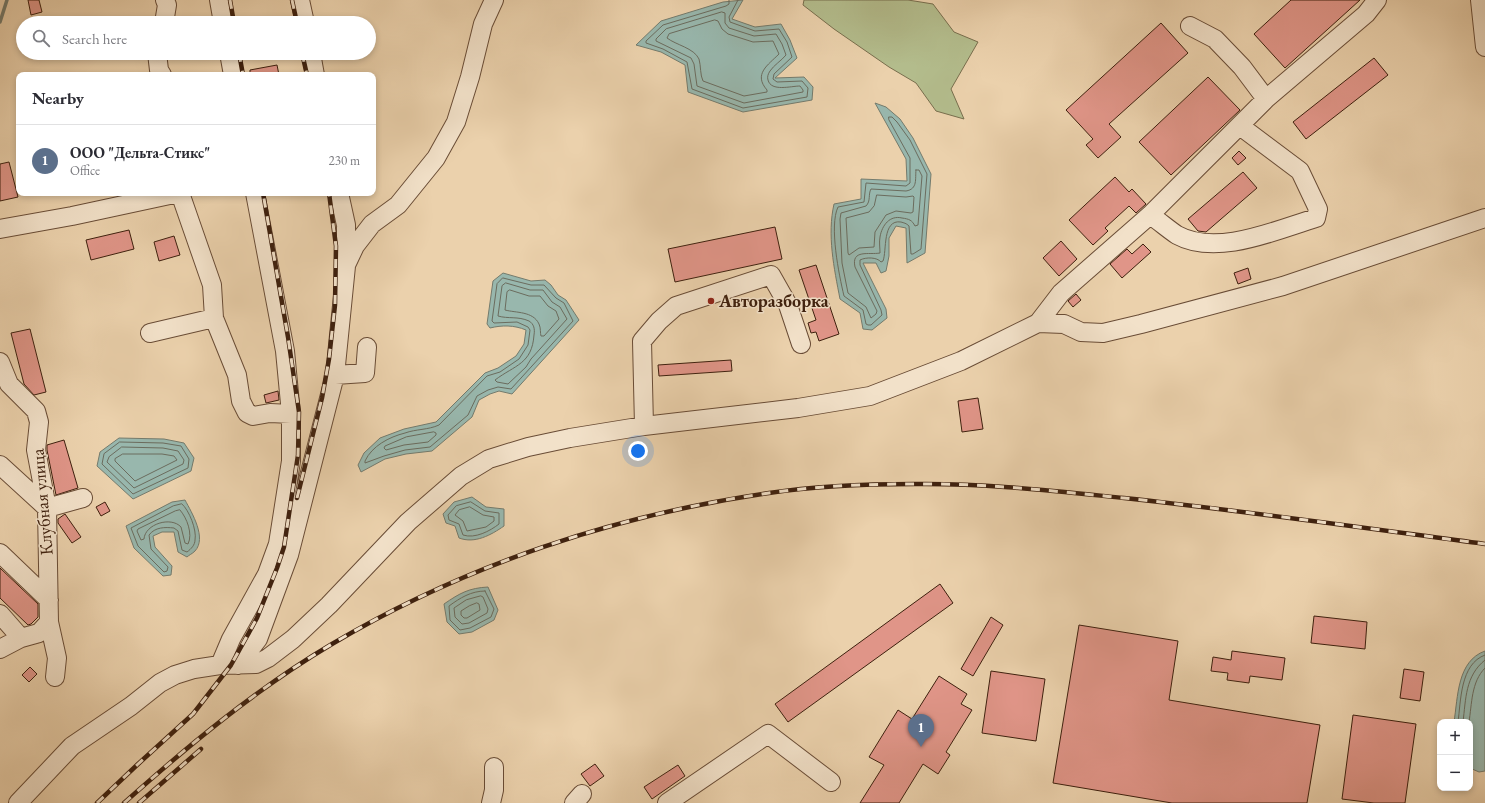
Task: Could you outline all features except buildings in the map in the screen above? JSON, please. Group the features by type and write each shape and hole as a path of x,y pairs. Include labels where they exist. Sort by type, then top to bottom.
{"street":[{"path":"165,0 165,16"},
{"path":"219,0 222,16"},
{"path":"300,0 303,16"},
{"path":"346,266 355,246 372,224 398,204 436,158 456,122 470,77 483,24 494,0"},
{"path":"18,803 72,746 131,706 160,683 175,675 194,669 220,665 256,664 268,658 293,639 329,605 408,522 461,476 489,459 528,447 570,438 644,426 798,408 870,396 961,361 1038,323 1061,293 1150,215 1266,99 1366,14 1377,0"},
{"path":"1480,0 1485,47"},
{"path":"1190,26 1215,39 1242,67 1266,99"},
{"path":"158,60 160,72"},
{"path":"230,60 232,72"},
{"path":"312,60 314,72"},
{"path":"1150,215 1178,235 1202,244 1235,243 1316,218 1318,209 1300,172 1240,126"},
{"path":"0,229 72,216 109,200 149,196"},
{"path":"180,196 212,285 214,318 237,375 241,401 247,413 253,416 270,413 291,414"},
{"path":"220,665 231,639 267,574 278,544 291,461 291,414 285,351 256,196"},
{"path":"238,665 258,639 289,555 335,375 346,266 346,225 340,196"},
{"path":"1038,323 1064,324 1081,332 1103,333 1282,286 1485,218"},
{"path":"644,426 642,341 659,321 676,306 771,275 788,304 801,344"},
{"path":"150,333 214,318"},
{"path":"335,375 365,373 367,347"},
{"name":"Клубная улица","path":"0,362 9,384 36,411 39,422 36,450 47,508 49,622 57,658 55,678"},
{"path":"0,465 47,508 83,498"},
{"path":"0,553 49,600"},
{"path":"0,614 21,638"},
{"path":"0,648 21,638 39,633 49,622"},
{"path":"667,803 768,734 831,782"},
{"path":"491,803 494,790 494,767"}],"green space":[{"path":"804,0 908,0 933,4 954,32 978,42 951,89 964,119 936,111 916,83 889,67 834,29 803,5"}],"water":[{"path":"743,0 732,19 755,27 781,24 790,40 797,58 775,78 804,77 813,87 812,100 743,112 688,92 685,65 661,52 636,45 661,21 723,2"},
{"path":"875,103 886,107 900,119 913,138 931,174 925,253 907,263 906,228 896,226 889,238 889,256 886,271 881,273 876,263 863,263 886,309 887,318 872,330 863,329 860,313 840,299 832,252 831,228 834,204 861,199 861,179 907,181 906,159"},
{"path":"503,273 531,281 545,280 551,285 558,295 566,300 579,320 512,394 499,391 479,400 472,417 432,451 406,454 385,459 361,472 358,465 364,453 380,438 404,429 436,422 485,373 498,368 516,356 524,344 526,330 508,326 490,328 487,324 493,281"},
{"path":"119,438 164,439 184,443 194,458 191,471 133,499 97,466 100,452"},
{"path":"472,497 486,507 504,509 504,526 483,538 465,540 459,538 455,526 446,523 443,514 454,502"},
{"path":"185,500 199,533 198,546 195,551 187,557 178,552 174,532 162,532 153,536 155,547 172,566 171,575 163,576 134,548 126,526 172,502"},
{"path":"488,587 498,610 494,620 472,632 459,634 447,622 444,604 465,592"},
{"path":"1485,651 1485,771 1479,772 1473,769 1473,719 1454,719 1460,681 1469,663 1476,656"}],"waterway":[{"path":"0,22 7,0"}],"railway":[{"path":"230,0 233,16"},
{"path":"292,0 295,16"},
{"path":"240,60 242,72"},
{"path":"304,60 306,72"},
{"path":"97,803 193,714 231,665 257,618 284,547 298,455 299,412 288,337 264,196"},
{"path":"297,498 322,398 329,359 335,305 336,246 329,196"},
{"path":"124,803 198,739 250,699 304,661 383,616 435,590 488,567 543,547 654,515 711,503 769,493 841,486 878,484 993,486 1169,503 1485,544"},
{"path":"139,803 201,749"}],"place":[{"name":"Авторазборка","path":"711,301"},
{"name":"ООО \"Дельта-Стикс\"","path":"921,747"}]}
